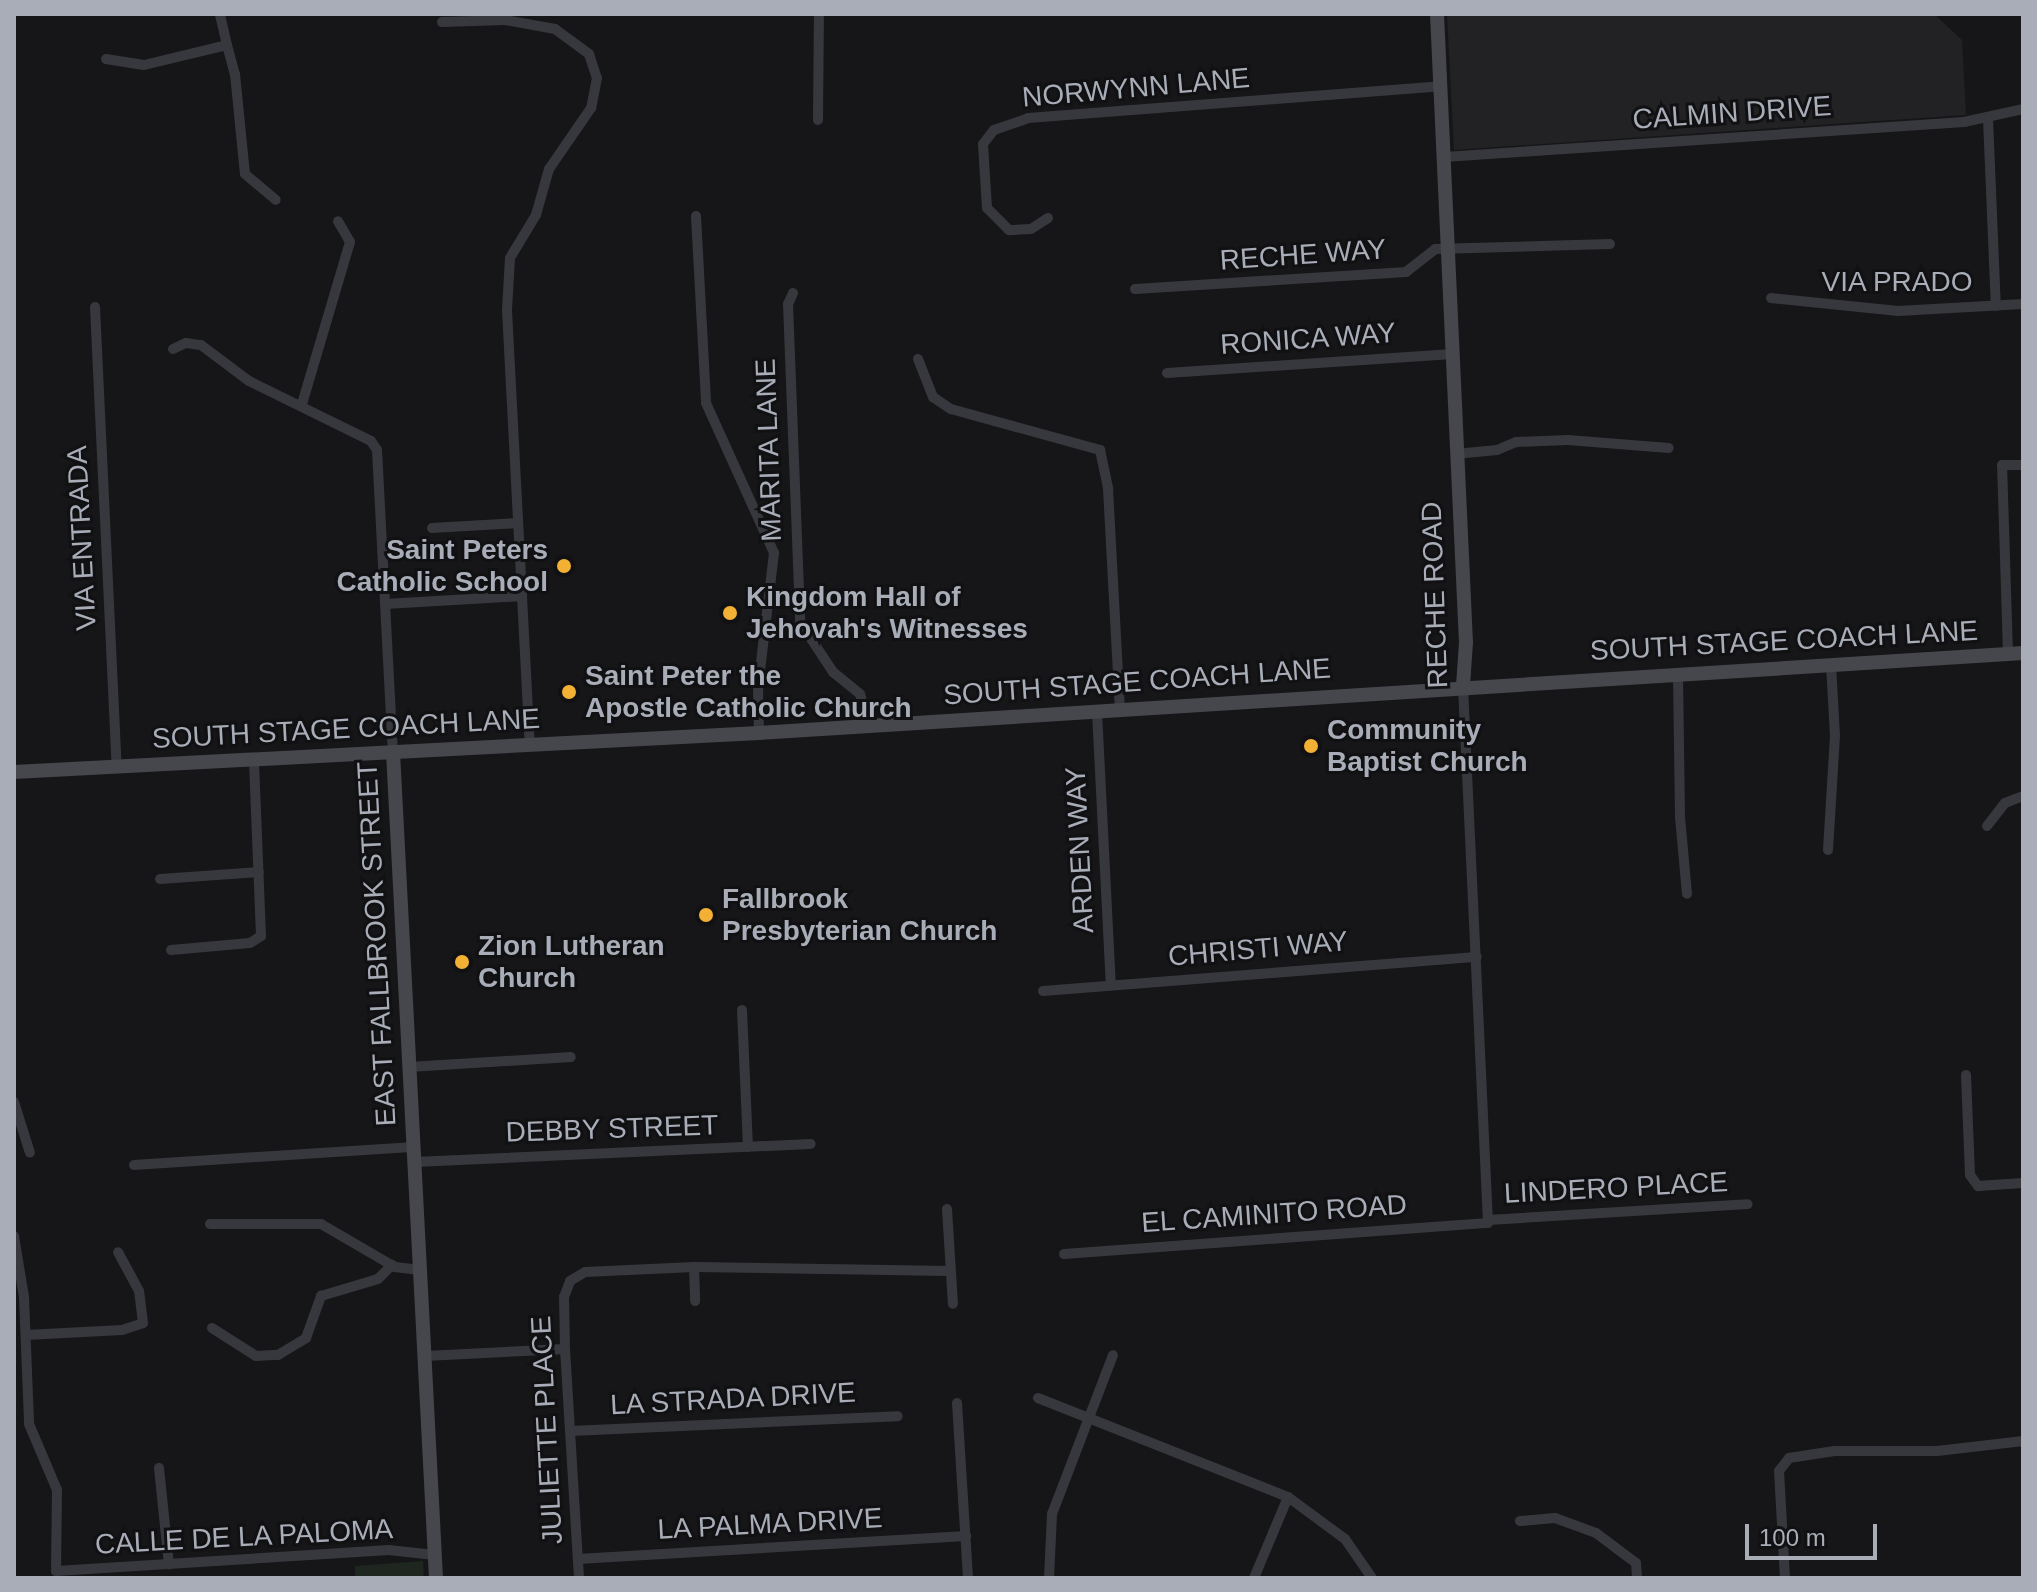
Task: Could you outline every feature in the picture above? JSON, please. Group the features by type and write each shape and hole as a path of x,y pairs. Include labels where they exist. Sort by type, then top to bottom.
{"main road":[{"name":"RECHE ROAD","path":"1437,14 1466,642 1463,686"},
{"name":"SOUTH STAGE COACH LANE","path":"14,772 759,733 2016,653"},
{"name":"EAST FALLBROOK STREET","path":"393,752 436,1578"}],"street":[{"path":"220,14 235,74 245,174 276,200"},
{"path":"818,120 819,14"},
{"path":"442,22 505,20 555,29 589,54 597,78 591,108 549,169 536,215 510,258 507,310 530,745"},
{"path":"106,59 144,65 227,45"},
{"name":"NORWYNN LANE","path":"1048,218 1031,229 1009,230 987,208 983,144 994,130 1028,118 1441,86"},
{"name":"CALMIN DRIVE","path":"1444,157 1988,119 2023,109"},
{"path":"1988,119 1996,306"},
{"path":"696,216 706,403 774,553 758,688 759,733"},
{"path":"173,349 186,343 201,345 249,381 302,404 350,242 338,221"},
{"name":"RECHE WAY","path":"1135,289 1406,272 1430,250 1610,244"},
{"name":"MARITA LANE","path":"793,293 788,304 800,622 833,672 860,694 869,726"},
{"name":"VIA PRADO","path":"1771,298 1898,311 2023,304"},
{"name":"VIA ENTRADA","path":"95,307 117,767"},
{"name":"RONICA WAY","path":"1167,373 1452,354"},
{"path":"918,359 933,397 951,409 1100,450 1108,489 1120,711"},
{"name":"EAST FALLBROOK STREET","path":"302,404 371,441 377,450 393,752"},
{"path":"1456,454 1497,450 1516,442 1568,440 1669,448"},
{"path":"2016,653 2002,465 2023,465"},
{"path":"432,528 518,523"},
{"path":"385,604 522,596"},
{"path":"1828,850 1835,736 1831,664"},
{"path":"1678,674 1687,894"},
{"name":"RECHE ROAD","path":"1463,686 1488,1222"},
{"name":"ARDEN WAY","path":"1097,712 1111,985"},
{"path":"171,950 257,940 263,930 254,760"},
{"path":"1987,826 2005,803 2023,796"},
{"path":"160,879 259,872"},
{"name":"CHRISTI WAY","path":"1043,991 1477,957"},
{"path":"742,1010 748,1147"},
{"path":"409,1067 571,1057"},
{"path":"1966,1075 1970,1175 1978,1186 2023,1183"},
{"path":"14,1102 30,1153"},
{"name":"DEBBY STREET","path":"414,1155 811,1144"},
{"name":"EAST FALLBROOK STREET","path":"134,1165 414,1155"},
{"name":"LINDERO PLACE","path":"1488,1222 1748,1204"},
{"path":"947,1209 953,1304"},
{"name":"EL CAMINITO ROAD","path":"1064,1254 1488,1222"},
{"path":"210,1224 321,1224 392,1265 420,1270"},
{"path":"14,1236 26,1335 122,1330 143,1323 139,1291 118,1252"},
{"path":"212,1328 256,1356 278,1355 306,1338 321,1296 378,1279 392,1265"},
{"path":"695,1301 694,1267 949,1271"},
{"name":"JULIETTE PLACE","path":"579,1578 564,1297 570,1281 585,1272 694,1267"},
{"name":"CALLE DE LA PALOMA","path":"26,1335 31,1435 57,1490 56,1571 389,1550 435,1555"},
{"path":"425,1356 565,1349"},
{"path":"1049,1578 1052,1514 1113,1355"},
{"path":"1038,1398 1288,1497 1345,1539 1372,1578"},
{"path":"957,1403 968,1578"},
{"name":"LA STRADA DRIVE","path":"571,1431 898,1416"},
{"path":"1785,1578 1779,1471 1789,1458 1834,1451 1937,1451 2023,1441"},
{"path":"159,1468 169,1564"},
{"path":"1254,1578 1288,1497"},
{"path":"1520,1521 1555,1518 1596,1533 1636,1563 1637,1578"},
{"name":"LA PALMA DRIVE","path":"578,1559 966,1536"}],"shaded area":[{"path":"1447,14 1934,14 1962,40 1966,115 1454,150"},
{"path":"423,1561 424,1578 355,1578 355,1566"}],"place":[{"name":"Saint Peters Catholic School","path":"564,566"},
{"name":"Kingdom Hall of Jehovah's Witnesses","path":"730,613"},
{"name":"Saint Peter the Apostle Catholic Church","path":"569,692"},
{"name":"Community Baptist Church","path":"1311,746"},
{"name":"Fallbrook Presbyterian Church","path":"706,915"},
{"name":"Zion Lutheran Church","path":"462,962"}]}
